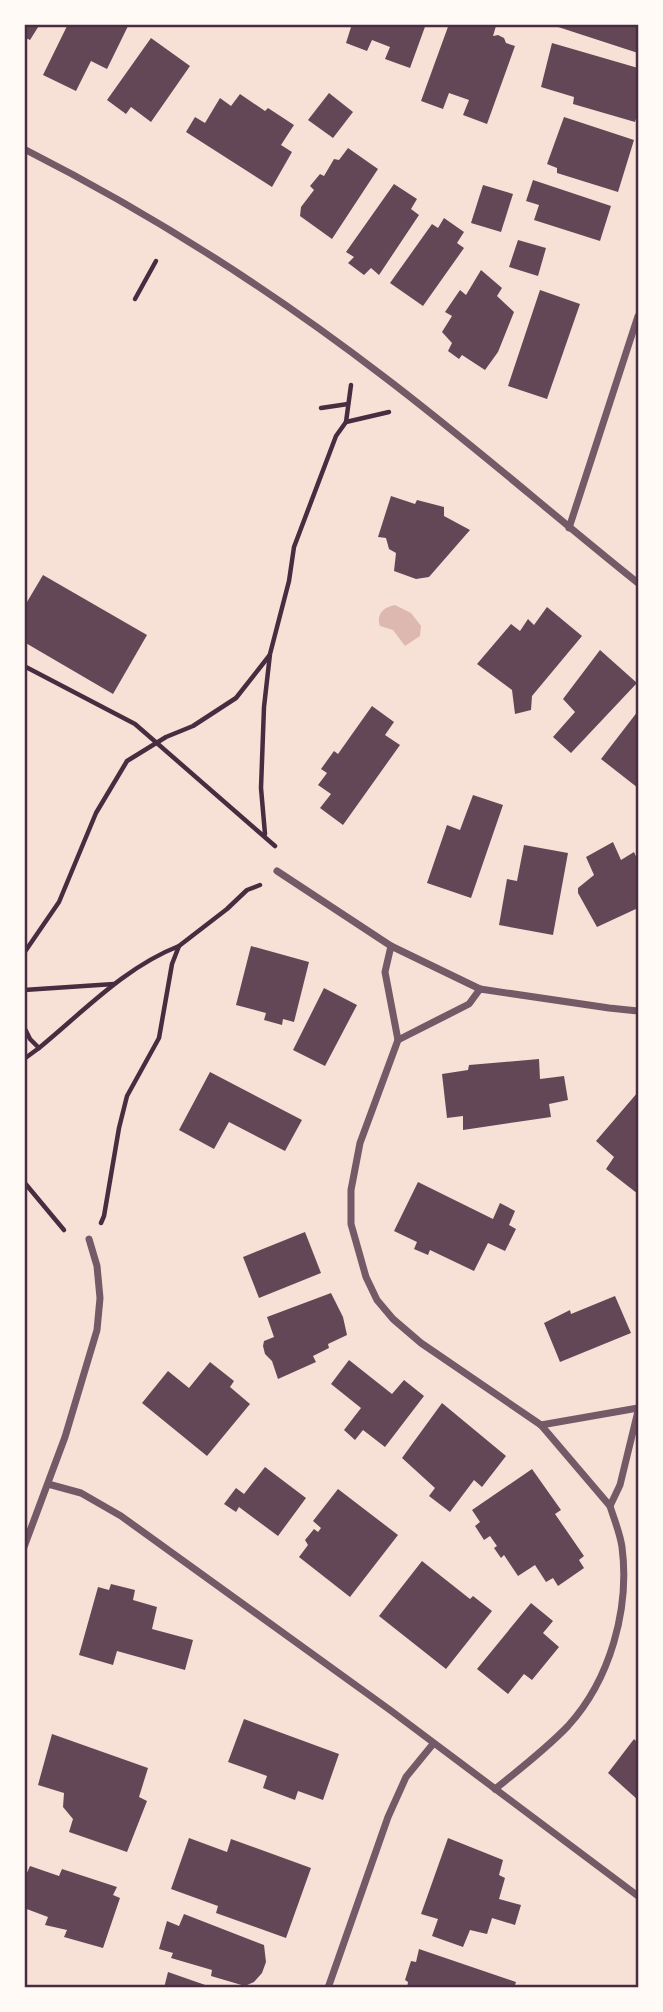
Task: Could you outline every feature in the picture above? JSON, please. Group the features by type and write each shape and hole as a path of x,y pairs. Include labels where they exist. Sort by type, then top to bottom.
{"street":[{"path":"24,149 176,233 288,306 386,378 639,583"},
{"path":"569,528 639,316"},
{"path":"277,870 391,946 480,989 639,1010"},
{"path":"391,946 385,972 398,1040 360,1143 351,1189 351,1224 366,1278 377,1300 393,1319 412,1335 541,1425 610,1506 621,1546 623,1594 618,1624 601,1676 570,1724 548,1746 495,1789"},
{"path":"398,1040 469,1004 480,989"},
{"path":"24,1547 68,1426 97,1330 100,1298 97,1266 89,1239"},
{"path":"541,1425 639,1410 620,1485 610,1506"},
{"path":"48,1484 81,1493 121,1516 390,1710 639,1896"},
{"path":"328,1987 388,1817 406,1777 433,1744"}],"path":[{"path":"135,299 156,261"},
{"path":"265,834 262,775 264,707 270,654 289,581 294,547 336,436 346,422 351,386"},
{"path":"321,408 348,404"},
{"path":"346,422 389,412"},
{"path":"24,953 59,902 96,813 127,761 166,737 193,726 236,698 270,654"},
{"path":"24,666 135,724 265,834 275,846"},
{"path":"24,1059 114,984 154,957 179,946 247,890 260,886"},
{"path":"101,1223 127,1096 159,1038 172,964 179,946"},
{"path":"24,989 114,984"},
{"path":"24,1027 39,1048"},
{"path":"24,1182 64,1230"}],"shaded area":[{"path":"395,605 411,613 421,626 420,636 405,646 393,630 380,626 379,618 382,612"}],"building":[{"path":"24,24 40,24 30,40 24,37"},
{"path":"68,24 129,24 107,69 91,61 76,91 43,75"},
{"path":"352,24 426,24 410,68 385,59 390,47 372,40 367,51 346,43"},
{"path":"449,24 491,24 496,26 493,36 498,35 504,38 506,43 515,46 487,124 463,115 469,100 449,93 443,109 421,101"},
{"path":"638,24 638,53 552,25"},
{"path":"151,38 190,66 151,122 131,107 126,114 107,100"},
{"path":"552,43 638,68 638,112 635,122 573,104 574,97 541,87"},
{"path":"329,93 353,112 333,138 308,120"},
{"path":"240,94 265,111 268,108 294,125 281,145 292,152 272,187 186,132 195,117 205,123 220,98 231,106"},
{"path":"564,117 634,140 618,192 557,173 557,168 547,164"},
{"path":"348,148 378,169 332,239 300,216 301,207 314,190 310,186 320,174 324,176 334,159 339,160"},
{"path":"533,180 611,206 600,241 534,220 539,205 526,201"},
{"path":"394,184 417,199 411,209 419,215 379,275 371,268 364,275 348,263 354,257 346,252"},
{"path":"483,185 513,194 501,232 471,223"},
{"path":"444,218 464,232 457,243 464,248 423,306 390,283 432,224 438,228"},
{"path":"518,240 546,248 538,276 509,267"},
{"path":"481,270 502,288 497,296 514,312 498,352 485,370 462,355 459,359 448,351 452,343 442,332 452,316 445,312 460,290 466,295"},
{"path":"540,290 580,304 547,399 508,386"},
{"path":"391,496 415,504 417,500 444,507 444,516 470,530 429,577 416,579 394,571 396,553 389,549 386,538 378,537"},
{"path":"43,575 147,635 113,694 24,642 24,607"},
{"path":"547,607 582,636 532,696 531,710 515,714 512,690 477,664 511,624 520,631 528,619 534,625"},
{"path":"600,650 637,683 571,753 553,737 575,712 563,699"},
{"path":"372,706 394,722 385,735 400,745 343,825 320,808 331,794 318,785 327,773 321,769 334,751 338,754"},
{"path":"638,711 638,788 601,759"},
{"path":"473,795 503,805 471,898 427,883 447,825 460,830"},
{"path":"613,842 621,860 634,852 638,861 638,908 597,927 578,893 578,888 594,875 586,857"},
{"path":"524,845 568,853 553,935 499,925 507,879 517,881"},
{"path":"251,946 309,962 294,1022 283,1019 282,1025 264,1020 266,1013 236,1005"},
{"path":"324,988 357,1005 325,1066 293,1050"},
{"path":"539,1059 540,1079 564,1076 568,1100 549,1104 551,1117 463,1130 463,1116 447,1118 442,1074 468,1070 469,1065"},
{"path":"210,1072 302,1120 285,1151 229,1122 214,1149 179,1130"},
{"path":"638,1092 638,1194 606,1169 614,1157 596,1141"},
{"path":"418,1182 493,1219 500,1203 515,1211 509,1225 516,1229 505,1251 488,1243 474,1271 430,1250 428,1255 414,1249 417,1242 394,1231"},
{"path":"305,1232 321,1273 259,1298 243,1257"},
{"path":"331,1293 343,1317 347,1335 328,1344 329,1348 313,1356 316,1362 278,1379 263,1346 264,1341 274,1337 267,1317"},
{"path":"615,1296 631,1333 560,1362 544,1323 570,1310 571,1314"},
{"path":"349,1360 392,1394 404,1380 424,1396 385,1447 363,1430 355,1440 344,1430 361,1408 331,1384"},
{"path":"210,1362 234,1381 230,1387 250,1404 207,1456 142,1403 168,1371 189,1388"},
{"path":"442,1403 506,1456 482,1487 474,1480 450,1512 429,1496 435,1488 402,1458"},
{"path":"265,1467 306,1498 278,1536 239,1507 236,1512 224,1504 236,1488 244,1494"},
{"path":"532,1469 561,1510 555,1514 584,1556 579,1560 584,1568 558,1586 553,1578 546,1582 535,1565 518,1576 504,1555 501,1558 494,1548 497,1546 490,1536 484,1540 475,1526 480,1522 472,1510"},
{"path":"338,1489 398,1535 350,1597 299,1557 308,1545 305,1540 314,1529 318,1532 321,1528 313,1521"},
{"path":"422,1561 470,1599 473,1596 492,1611 446,1669 379,1616"},
{"path":"111,1584 135,1590 133,1600 157,1607 152,1629 193,1640 185,1670 117,1651 113,1665 79,1655 98,1587 109,1590"},
{"path":"531,1603 553,1621 543,1633 559,1647 532,1680 524,1674 508,1694 477,1669"},
{"path":"244,1719 339,1754 323,1800 298,1791 295,1800 263,1788 267,1776 228,1762"},
{"path":"52,1734 148,1768 139,1797 147,1801 127,1852 69,1832 73,1819 63,1807 64,1793 38,1785"},
{"path":"634,1739 638,1743 638,1800 608,1773"},
{"path":"189,1838 227,1852 231,1839 311,1868 286,1938 216,1913 218,1906 171,1889"},
{"path":"448,1838 503,1860 499,1875 505,1878 499,1899 521,1905 515,1925 492,1918 487,1934 470,1930 463,1947 432,1936 438,1919 421,1914"},
{"path":"30,1866 59,1876 62,1869 117,1887 113,1895 120,1898 103,1948 64,1937 67,1930 45,1925 48,1917 24,1908 24,1875"},
{"path":"184,1914 264,1945 266,1962 262,1973 254,1982 245,1986 211,1976 212,1970 171,1958 173,1953 159,1949 167,1921 179,1926"},
{"path":"419,1949 516,1982 514,1988 407,1988 408,1982 405,1980 411,1961 416,1962"},
{"path":"168,1972 211,1987 211,1988 164,1988"}]}
